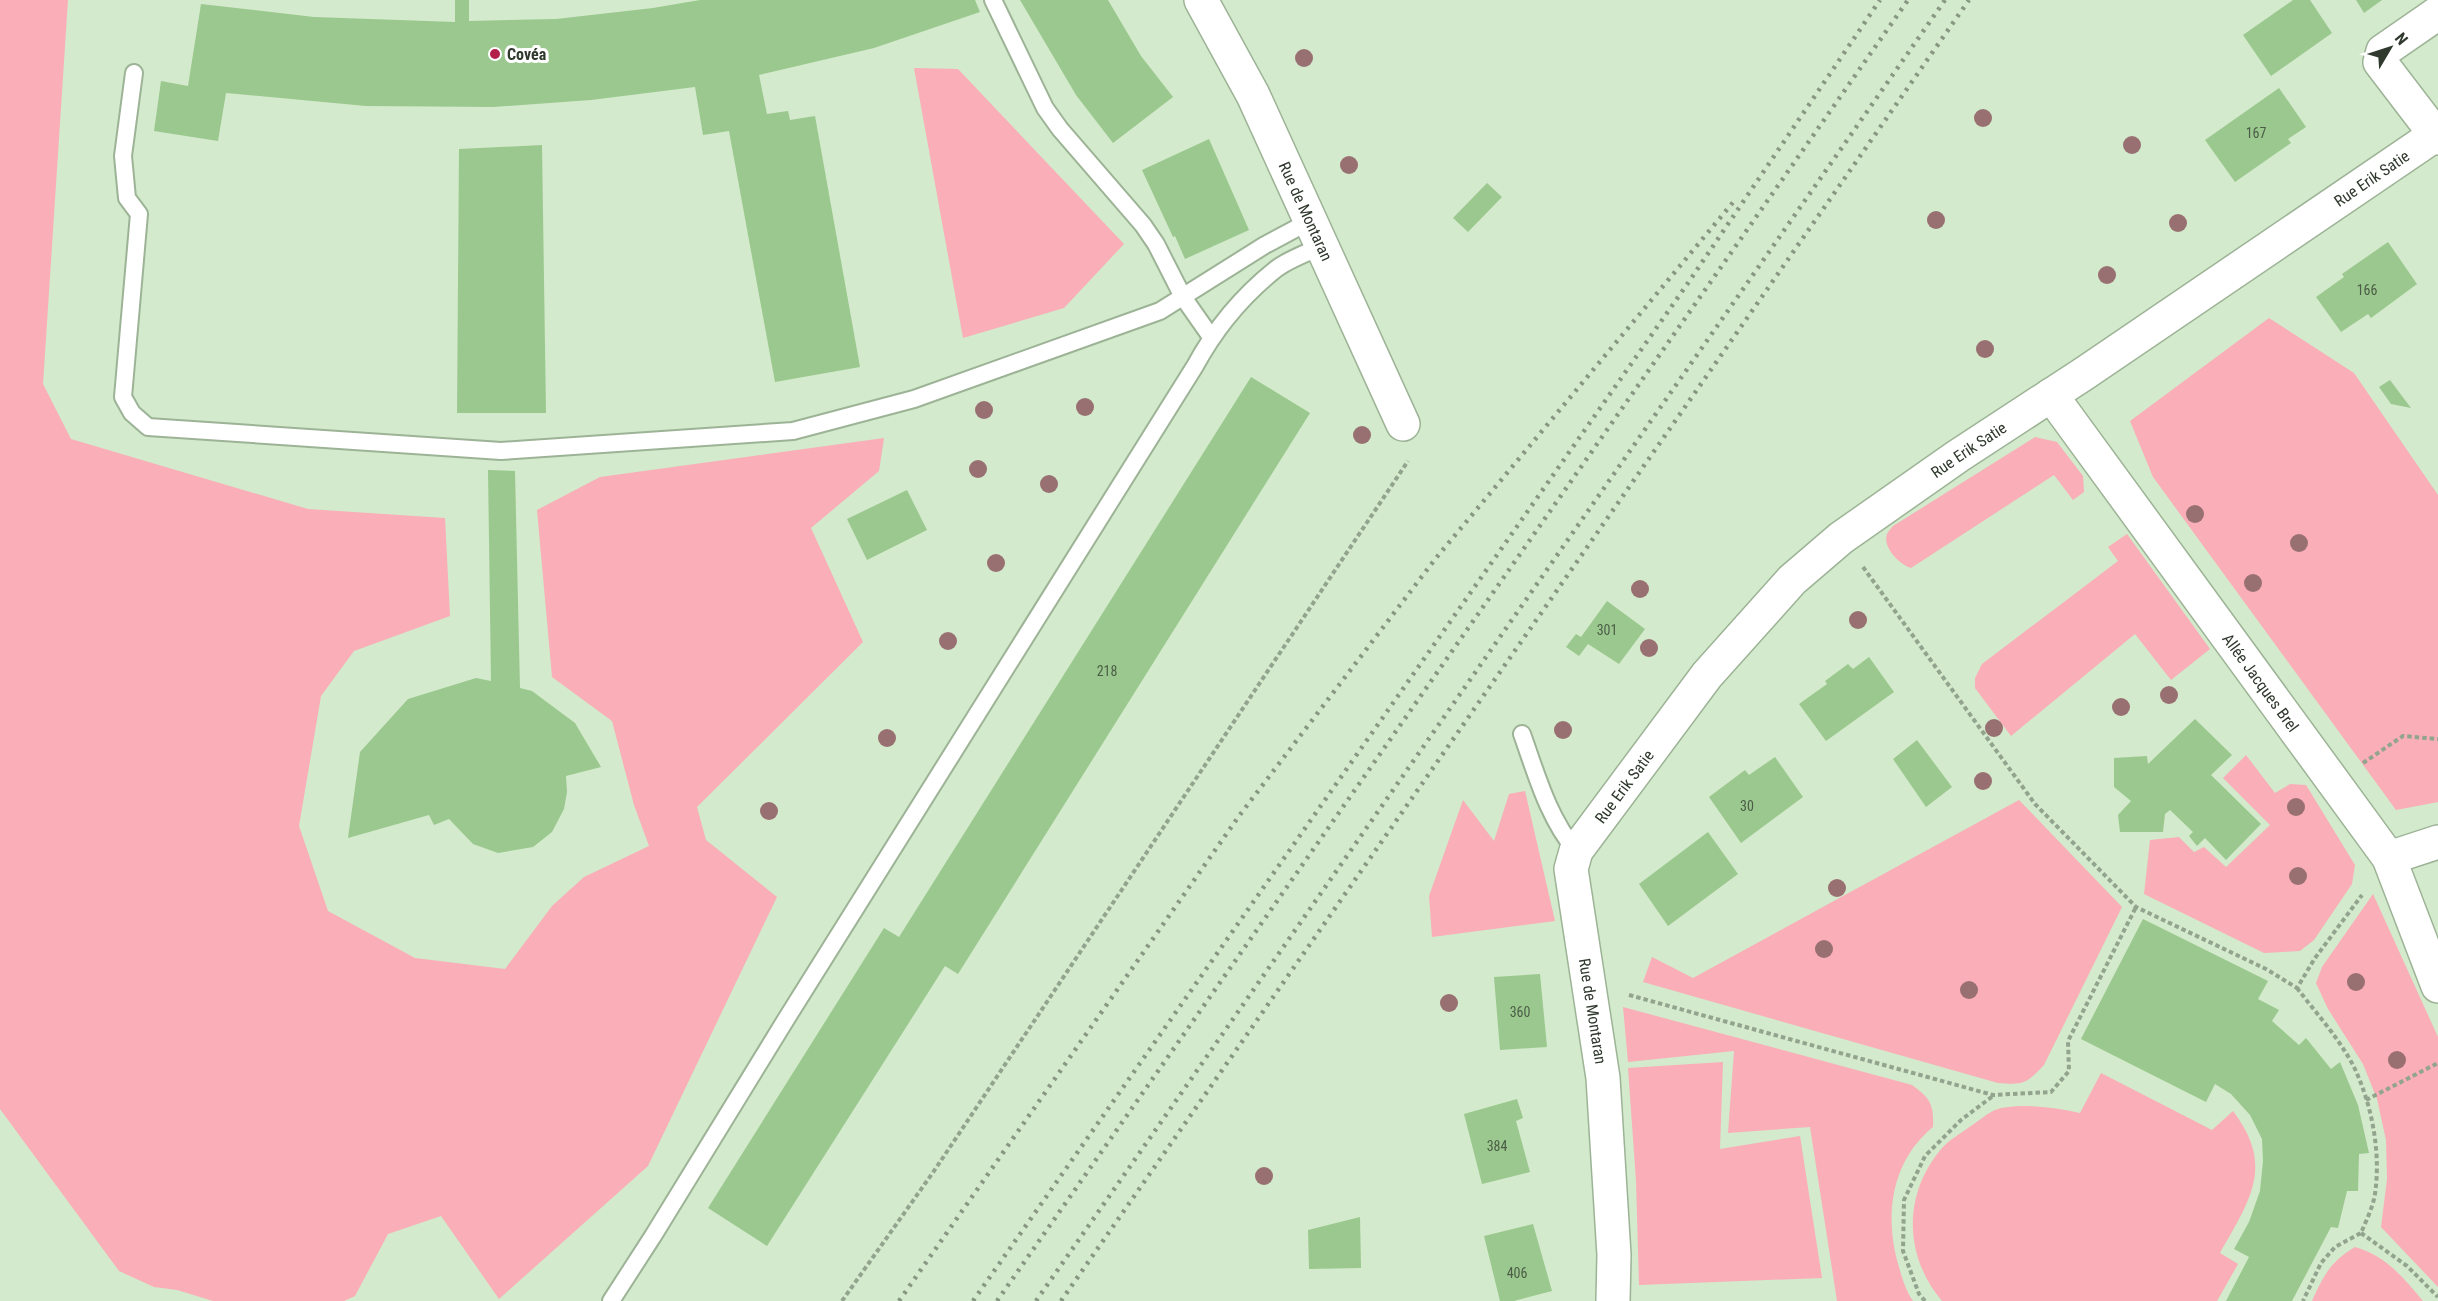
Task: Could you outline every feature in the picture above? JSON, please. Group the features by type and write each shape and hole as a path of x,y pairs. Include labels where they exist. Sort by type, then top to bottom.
{"street":[{"name":"Rue de Montaran","path":"1201,0 1254,95 1408,438"},
{"path":"2437,135 2380,62 2383,51 2438,12"},
{"name":"Rue Erik Satie","path":"1576,851 1707,675 1792,580 1841,538 1958,456 2437,135"},
{"name":"Allée Jacques Brel","path":"2051,395 2389,858 2438,986"},
{"path":"2389,858 2438,842"},
{"name":"Rue de Montaran","path":"1576,851 1571,869 1603,1078 1614,1255 1613,1301"}],"lane":[{"path":"993,0 1045,108 1060,129 1143,225 1156,244 1183,297 1210,337"},
{"path":"134,73 123,156 127,198 139,214 123,397 132,413 148,427 501,451 794,431 914,399 1160,310 1256,250 1316,233"},
{"path":"610,1301 653,1236 1182,386 1210,337 1234,309 1316,233"},
{"path":"1522,734 1550,813 1563,836 1576,851"}],"path":[{"path":"842,1301 934,1171 1408,438"},
{"path":"1841,538 2035,804 2136,907 2266,969 2296,988 2333,1035 2353,1067 2366,1100 2374,1134 2375,1195 2361,1233 2334,1247 2321,1263 2303,1301"},
{"path":"2333,783 2403,736 2438,739"},
{"path":"2296,988 2315,958 2389,858"},
{"path":"1591,992 1615,991 1993,1095 2040,1094 2051,1092 2059,1086 2069,1071 2068,1041 2136,907"},
{"path":"2366,1100 2438,1063"},
{"path":"1925,1301 1919,1294 1903,1251 1904,1200 1924,1156 1961,1120 1993,1095"},
{"path":"2361,1233 2407,1266 2438,1297"}],"shaded area":[{"path":"0,0 68,0 43,384 71,439 308,509 445,518 450,616 354,651 321,696 299,826 328,911 415,958 505,969 552,906 584,877 649,846 634,805 612,721 552,677 537,510 600,477 884,438 879,471 811,528 863,642 697,807 706,840 777,897 648,1166 499,1299 441,1216 388,1234 355,1296 344,1301 213,1301 177,1290 154,1287 119,1271 0,1109"},
{"path":"914,68 958,69 1124,244 1064,308 963,338"},
{"path":"2269,318 2354,373 2438,495 2438,802 2396,810 2153,477 2130,421"},
{"path":"2035,437 2057,442 2083,476 2084,492 2073,500 2054,475 1911,568 1893,555 1886,539 1887,533 1893,526"},
{"path":"2127,534 2210,649 2171,680 2135,634 2011,736 1975,688 1975,678 1982,664 2118,561 2108,547"},
{"path":"2246,755 2275,793 2290,784 2306,785 2355,865 2352,884 2314,940 2300,951 2264,953 2144,894 2150,840 2179,837 2194,852 2204,847 2226,867 2270,825 2223,778"},
{"path":"1525,791 1555,921 1432,937 1429,896 1463,800 1494,841 1509,794"},
{"path":"2019,800 2122,907 2044,1065 2024,1082 1998,1083 1643,982 1652,957 1693,978"},
{"path":"2373,894 2438,1037 2438,1287 2381,1227 2387,1179 2386,1140 2377,1099 2363,1064 2328,1009 2316,983 2322,967"},
{"path":"1623,1007 1912,1085 1923,1094 1932,1107 1933,1127 1907,1157 1899,1174 1892,1210 1894,1248 1903,1280 1913,1301 1837,1301 1810,1127 1728,1133 1734,1051 1628,1062"},
{"path":"1723,1062 1720,1149 1800,1136 1822,1278 1639,1285 1636,1181 1628,1068"},
{"path":"2101,1073 2212,1130 2233,1111 2246,1131 2253,1149 2254,1183 2241,1216 2220,1253 2238,1264 2217,1301 1942,1301 1929,1283 1920,1264 1913,1224 1920,1184 1930,1165 1948,1142 1995,1110 2026,1106 2080,1113"},
{"path":"2355,1247 2385,1262 2423,1301 2312,1301 2329,1270 2339,1258"}],"building":[{"path":"455,0 469,0 469,21 556,19 700,0 975,0 980,12 874,48 759,75 767,114 788,111 790,120 815,116 860,367 775,382 729,131 703,135 695,87 591,100 493,107 366,106 226,93 218,141 154,131 161,81 188,86 201,4 314,17 455,22"},
{"path":"1020,0 1108,0 1141,56 1173,97 1113,143 1076,95"},
{"path":"2293,0 2310,0 2332,33 2271,76 2243,35"},
{"path":"2356,0 2382,0 2364,13"},
{"path":"2279,88 2306,127 2288,139 2291,143 2235,182 2205,140"},
{"path":"1209,139 1249,230 1185,259 1142,170"},
{"path":"542,145 546,413 457,413 459,149"},
{"path":"1487,183 1502,197 1468,232 1453,218"},
{"path":"2388,242 2417,284 2371,318 2368,314 2341,332 2316,297 2344,277 2342,274"},
{"path":"1251,377 1310,413 958,974 945,966 767,1246 708,1208 884,928 899,937"},
{"path":"2390,380 2411,408 2391,404 2379,387"},
{"path":"488,470 515,471 520,688 532,691 575,723 601,767 566,776 567,792 564,809 552,832 533,847 498,853 473,844 449,819 434,825 429,815 348,838 360,752 408,699 476,678 491,681"},
{"path":"907,490 927,530 867,560 847,519"},
{"path":"1607,601 1645,629 1619,664 1588,644 1579,656 1566,647 1576,634 1581,637"},
{"path":"1869,657 1894,692 1826,741 1799,704 1827,684 1825,681 1848,664 1853,669"},
{"path":"2195,719 2232,755 2211,775 2261,824 2226,860 2205,838 2197,846 2189,836 2193,832 2170,810 2165,814 2163,832 2120,832 2118,815 2131,801 2114,787 2114,758 2147,756 2148,764"},
{"path":"1917,740 1952,787 1926,807 1893,759"},
{"path":"1775,757 1803,797 1741,843 1709,797 1745,770 1749,775"},
{"path":"1708,832 1738,874 1668,926 1639,884"},
{"path":"2143,919 2268,981 2258,999 2279,1010 2272,1021 2299,1045 2306,1038 2331,1069 2340,1062 2358,1105 2369,1153 2359,1154 2358,1191 2347,1191 2338,1228 2331,1227 2292,1301 2226,1301 2249,1257 2234,1249 2249,1222 2260,1191 2263,1161 2262,1139 2250,1115 2231,1094 2215,1084 2206,1102 2081,1039"},
{"path":"1540,974 1547,1047 1500,1050 1494,977"},
{"path":"1517,1099 1523,1118 1516,1121 1530,1172 1482,1184 1464,1114"},
{"path":"1360,1217 1361,1268 1309,1269 1308,1230"},
{"path":"1533,1224 1552,1291 1514,1301 1500,1301 1484,1236"}],"railway":[{"path":"973,1301 1688,283 1880,0"},
{"path":"997,1301 1908,0"},
{"path":"1036,1301 1945,0"},
{"path":"1061,1301 1969,0"},
{"path":"899,1301 1239,816 1436,558 1735,200"}],"place":[{"name":"Covéa","path":"495,54"}]}
